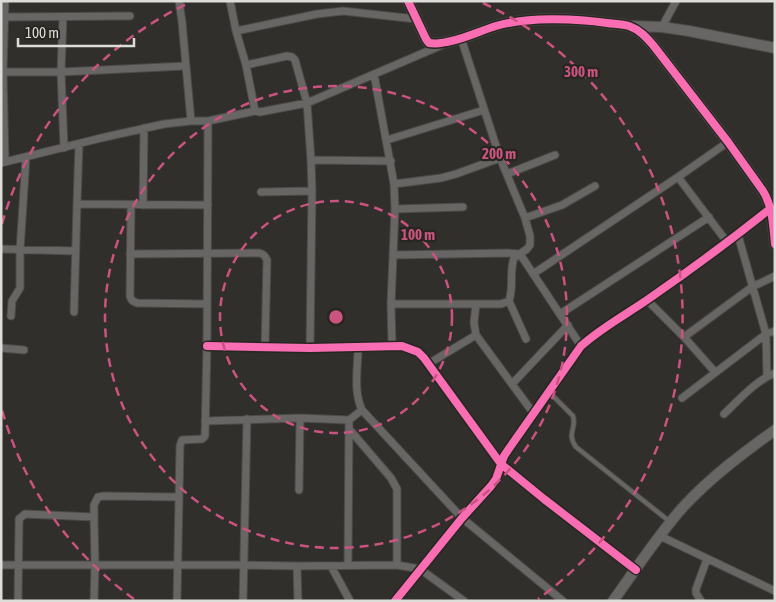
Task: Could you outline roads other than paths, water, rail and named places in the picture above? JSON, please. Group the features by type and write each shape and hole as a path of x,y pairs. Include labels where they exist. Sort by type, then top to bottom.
{"street":[{"path":"5,1 2,72 3,163 164,124 208,121 307,103 456,40"},
{"path":"178,1 182,22 191,121"},
{"path":"230,1 255,111"},
{"path":"408,1 429,43 441,44 498,26 540,20 568,19 688,30 775,48"},
{"path":"662,27 676,1"},
{"path":"236,31 343,10 416,19"},
{"path":"5,17 130,16"},
{"path":"63,17 61,72 64,148"},
{"path":"628,26 639,31 654,45 763,191 772,215 775,244"},
{"path":"456,40 484,110 500,158 525,218 530,236 530,245 514,258 512,262 511,295 509,300 526,339"},
{"path":"246,65 292,56 307,103 312,191 310,348"},
{"path":"2,72 61,72 185,66"},
{"path":"374,74 394,184 395,209 391,304 392,345"},
{"path":"387,140 484,110"},
{"path":"177,601 181,442 182,440 204,438 207,346 208,121"},
{"path":"143,205 144,128"},
{"path":"533,274 728,142"},
{"path":"74,312 79,144"},
{"path":"507,174 555,155"},
{"path":"11,316 12,301 20,288 20,250 26,158"},
{"path":"394,184 441,178 500,158"},
{"path":"311,160 391,161"},
{"path":"678,177 727,242"},
{"path":"525,218 562,205 595,186"},
{"path":"261,192 312,191"},
{"path":"76,204 208,205"},
{"path":"131,204 130,296 133,302 207,304"},
{"path":"395,209 462,207"},
{"path":"394,601 462,518 491,486 512,444 581,346 727,242 772,215"},
{"path":"560,314 709,217"},
{"path":"738,235 766,334 767,376"},
{"path":"1,249 76,251"},
{"path":"130,254 259,253 265,256 267,260 265,347"},
{"path":"520,254 581,346"},
{"path":"393,255 520,254"},
{"path":"684,337 752,287 775,276"},
{"path":"391,304 501,304 509,300"},
{"path":"647,300 715,372"},
{"path":"476,304 474,323 476,334 534,414"},
{"path":"512,384 568,325"},
{"path":"682,398 766,334 775,331"},
{"path":"428,364 476,334"},
{"path":"207,346 358,348 392,345 402,346 418,352 501,464 636,570"},
{"path":"1,348 24,350"},
{"path":"358,348 357,393 362,410 462,518 563,601"},
{"path":"724,414 758,382 775,373"},
{"path":"205,421 300,418 349,420 362,410"},
{"path":"299,490 300,418"},
{"path":"243,601 247,419"},
{"path":"348,565 349,420"},
{"path":"350,430 391,478 397,489 397,565"},
{"path":"613,601 684,506 712,479 775,430"},
{"path":"94,601 95,500 98,497 104,496 179,497"},
{"path":"18,601 19,519 21,516 25,514 94,517"},
{"path":"660,536 775,591"},
{"path":"701,601 696,593 696,589 707,559"},
{"path":"1,565 397,565 420,568 464,601"},
{"path":"297,566 298,601"},
{"path":"332,566 350,601"}],"lane":[{"path":"549,392 573,416 571,438 576,447 671,522"}]}
